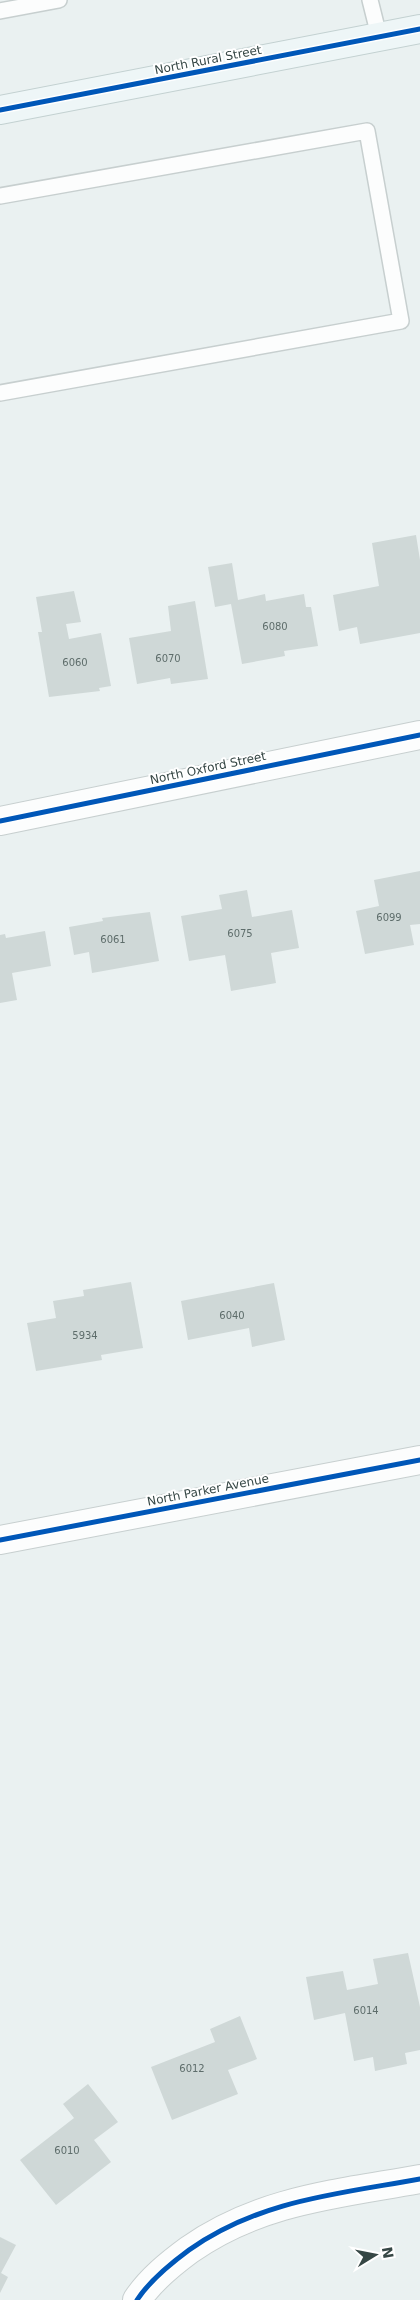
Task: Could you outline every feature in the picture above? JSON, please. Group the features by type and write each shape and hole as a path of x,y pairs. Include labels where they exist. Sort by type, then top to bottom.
{"street":[{"name":"North Rural Street","path":"0,110 420,29"},
{"name":"North Oxford Street","path":"0,821 420,735"},
{"name":"North Parker Avenue","path":"0,1540 420,1460"},
{"path":"137,2300 174,2261 212,2234 240,2220 292,2203 420,2179"}],"lane":[{"path":"0,12 59,0"},
{"path":"370,0 379,36"},
{"path":"0,196 367,132 401,321 0,393"}],"building":[{"path":"416,535 420,560 420,633 360,644 357,627 339,631 333,595 379,586 372,543"},
{"path":"232,563 238,600 265,594 266,601 304,594 306,607 311,607 318,646 284,651 285,656 242,664 231,604 215,607 208,567"},
{"path":"74,591 81,622 66,624 69,639 101,633 111,686 99,688 100,691 49,697 38,632 42,632 36,597"},
{"path":"195,601 208,679 171,684 170,678 137,684 129,638 171,631 168,606"},
{"path":"420,871 420,924 410,925 414,945 365,954 356,911 379,906 374,880"},
{"path":"247,890 252,917 292,910 299,948 271,953 276,983 231,991 225,955 189,961 181,916 222,909 219,895"},
{"path":"150,912 159,961 92,973 89,952 74,955 69,927 103,921 102,918"},
{"path":"45,931 51,966 12,973 17,1000 0,1003 0,935 5,934 6,938"},
{"path":"131,1282 143,1348 101,1355 102,1360 36,1371 27,1323 56,1318 53,1301 84,1296 83,1290"},
{"path":"274,1283 285,1340 252,1347 249,1328 188,1340 181,1301"},
{"path":"408,1953 420,2007 420,2050 405,2053 407,2064 375,2071 373,2057 354,2061 345,2013 314,2020 306,1977 343,1971 347,1990 378,1984 373,1959"},
{"path":"240,2016 257,2059 228,2070 238,2094 172,2120 151,2067 215,2042 210,2029"},
{"path":"88,2084 118,2122 94,2140 111,2162 56,2205 20,2160 74,2118 63,2104"},
{"path":"0,2237 16,2245 1,2273 8,2277 0,2293"}],"cycle path":[{"path":"0,110 420,29"},
{"path":"0,821 420,735"},
{"path":"0,1540 420,1460"},
{"path":"137,2300 154,2279 182,2255 216,2233 243,2220 300,2201 420,2179"}]}
